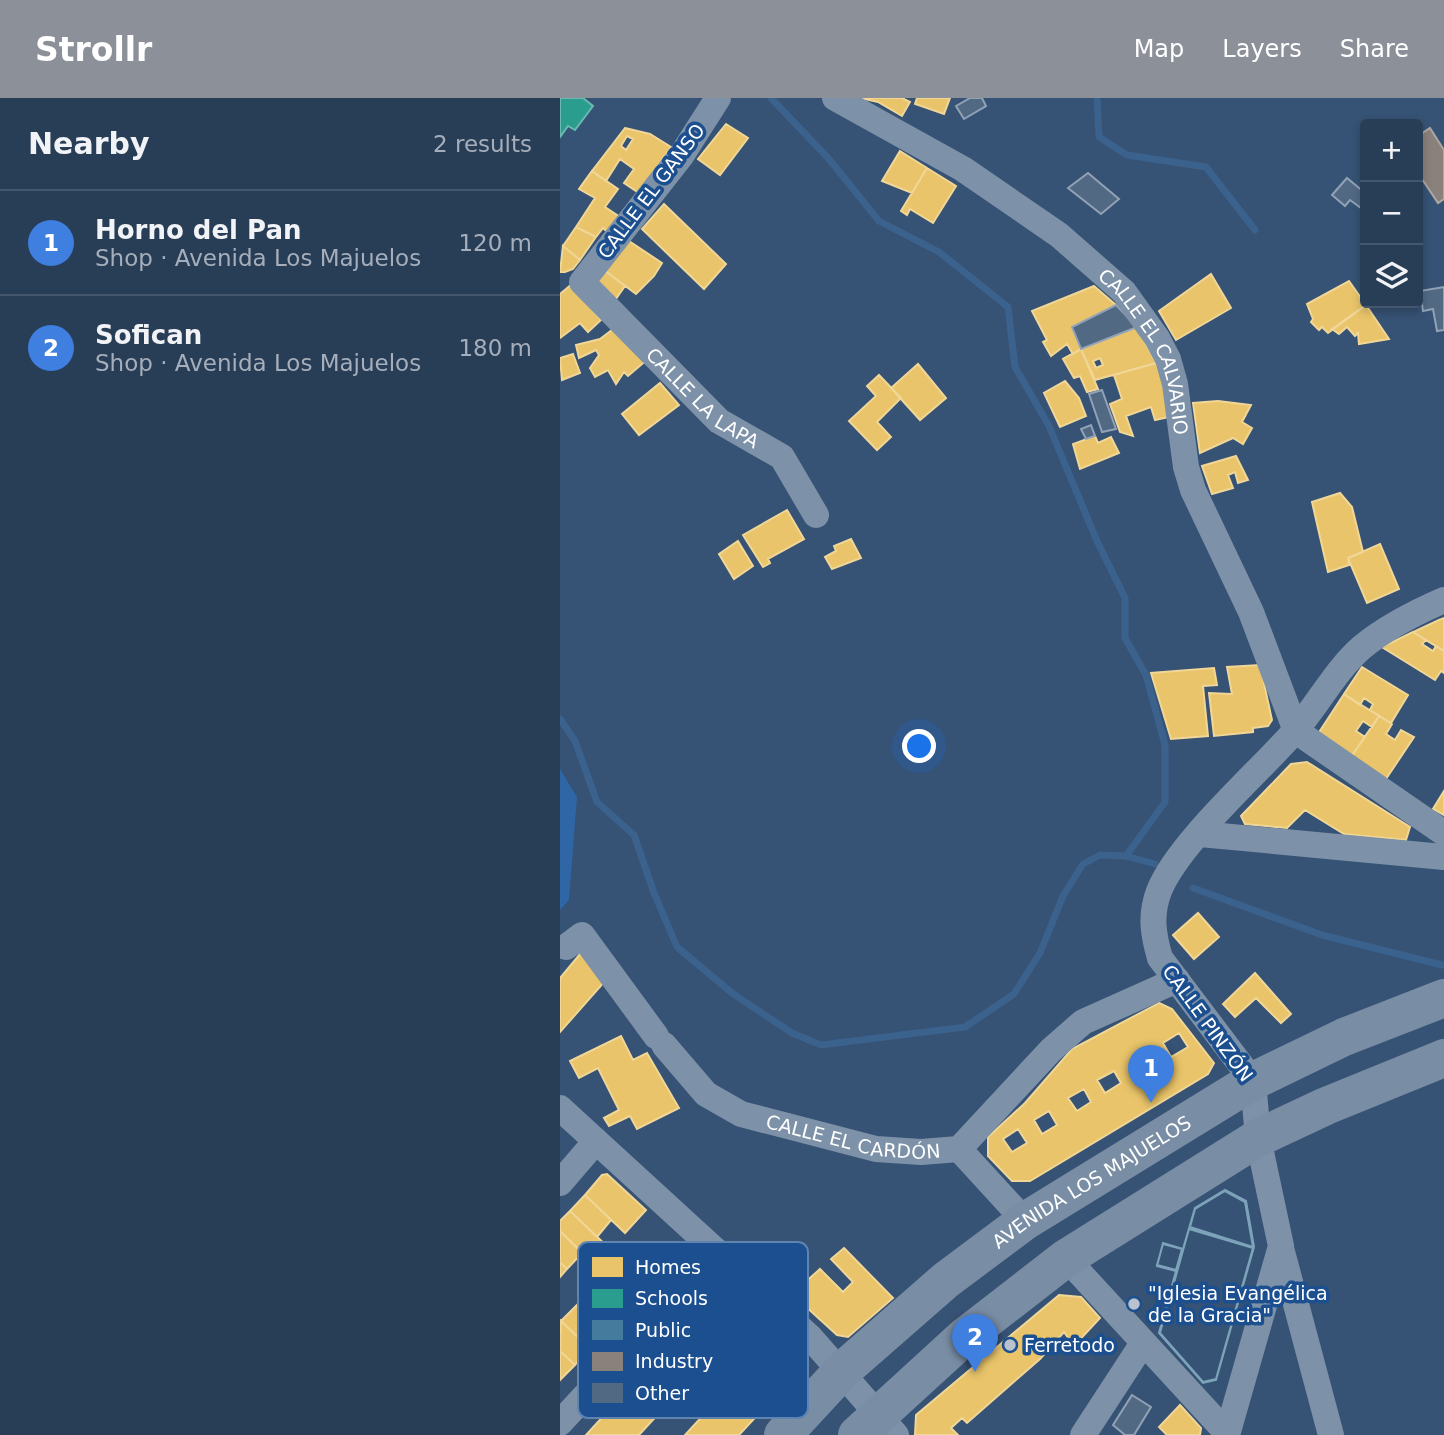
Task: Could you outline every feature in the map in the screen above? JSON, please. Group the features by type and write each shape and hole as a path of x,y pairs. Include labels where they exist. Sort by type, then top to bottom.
{"street":[{"name":"CALLE EL GANSO","path":"582,282 681,156 718,98"},
{"name":"CALLE EL CALVARIO","path":"835,98 963,169 1059,235 1124,292 1157,338 1168,359 1175,384 1186,467 1193,491 1251,612 1296,731"},
{"name":"CALLE LA LAPA","path":"582,282 719,421 782,457 817,515"},
{"name":"CALLE PINZÓN","path":"1227,1434 1281,1246 1258,1138 1254,1081 1160,958 1152,919 1168,873 1200,834 1296,731 1359,650 1402,618 1444,600"},
{"path":"1296,731 1444,833"},
{"path":"1200,834 1444,857"},
{"name":"CALLE EL CARDÓN","path":"563,944 582,935 660,1041 706,1094 741,1114 876,1149 921,1152 959,1149 1051,1050 1083,1022 1177,980"},
{"name":"AVENIDA LOS MAJUELOS","path":"808,1408 842,1371 946,1280 1025,1221 1254,1081 1344,1037 1444,998"},
{"path":"808,1335 842,1371 877,1428 963,1338 1066,1258 1258,1138 1444,1058"},
{"path":"560,1108 707,1242"},
{"path":"560,1183 596,1141"},
{"path":"959,1149 1025,1221"},
{"path":"1281,1246 1331,1435"},
{"path":"1066,1258 1227,1434"},
{"path":"1083,1435 1143,1343"},
{"path":"560,1423 578,1404"},
{"name":"AVENIDA LOS MAJUELOS","path":"783,1435 799,1418"}],"shaded area":[{"path":"560,769 577,797 569,900 560,910"}],"building: Homes":[{"path":"860,98 902,98 910,102 902,116 878,102"},
{"path":"917,98 950,98 944,114 915,104"},
{"path":"726,124 748,138 720,175 698,159"},
{"path":"625,128 650,134 671,147 639,193 624,183 634,169 620,159 606,181 592,171","holes":["627,136 633,139 626,150 621,146"]},
{"path":"900,151 927,168 912,193 882,181"},
{"path":"927,168 956,186 933,223 910,209 907,215 901,211"},
{"path":"592,171 618,189 605,207 623,219 610,234 603,228 596,237 576,227 595,198 579,189"},
{"path":"664,204 726,264 704,289 642,229"},
{"path":"576,227 596,237 580,260 563,246"},
{"path":"623,237 662,263 654,276 636,294 600,267"},
{"path":"563,246 580,260 573,269 560,272"},
{"path":"600,267 625,286 613,303 593,278"},
{"path":"1211,274 1231,308 1176,340 1159,311"},
{"path":"1349,281 1360,297 1362,308 1328,333 1322,327 1319,330 1311,322 1313,319 1307,304"},
{"path":"572,284 601,320 588,332 580,323 560,338 560,294"},
{"path":"1094,286 1116,305 1072,327 1081,349 1073,354 1067,344 1051,356 1043,342 1047,340 1032,311"},
{"path":"1362,308 1368,308 1389,339 1359,344 1358,333 1355,336 1347,327 1339,334 1332,329"},
{"path":"617,326 648,359 628,376 624,372 616,384 608,370 595,377 590,368 599,355 596,350 579,358 576,345 600,339"},
{"path":"1137,327 1156,363 1095,380 1081,349","holes":["1100,358 1103,365 1096,368 1093,361"]},
{"path":"1081,349 1098,389 1087,392 1080,376 1074,378 1063,359"},
{"path":"573,354 580,373 562,380 560,358"},
{"path":"1156,363 1164,384 1169,417 1155,420 1151,407 1126,416 1133,436 1120,432 1110,404 1122,399 1114,375"},
{"path":"918,364 946,398 920,420 891,388"},
{"path":"879,375 901,398 877,422 891,437 877,450 849,421 876,396 867,386"},
{"path":"1065,381 1079,398 1086,416 1060,427 1044,393"},
{"path":"660,383 679,405 639,435 622,414"},
{"path":"1218,401 1251,405 1242,422 1252,428 1243,444 1233,438 1200,453 1193,403"},
{"path":"1095,436 1098,443 1111,437 1119,453 1080,469 1073,444"},
{"path":"1236,456 1248,480 1238,483 1235,472 1228,475 1233,488 1212,494 1202,466"},
{"path":"1340,493 1352,507 1363,552 1348,558 1349,565 1328,572 1312,502"},
{"path":"787,510 804,539 768,559 770,563 763,567 743,535"},
{"path":"851,539 861,558 832,569 825,557 836,551 834,546"},
{"path":"738,541 753,566 734,579 719,554"},
{"path":"1380,544 1399,589 1367,603 1348,558"},
{"path":"1444,618 1444,651 1413,632 1439,620"},
{"path":"1413,632 1426,640 1422,644 1433,651 1436,646 1444,651 1444,673 1441,671 1435,680 1382,647"},
{"path":"1260,665 1272,720 1268,726 1253,728 1253,732 1214,736 1209,693 1232,694 1227,667"},
{"path":"1362,667 1408,695 1391,723 1370,710 1373,704 1364,698 1360,705 1344,694"},
{"path":"1214,668 1217,685 1203,686 1208,736 1171,739 1151,673"},
{"path":"1344,694 1379,716 1372,727 1363,721 1356,731 1365,737 1351,757 1316,737"},
{"path":"1379,716 1392,724 1386,734 1395,740 1401,730 1414,737 1386,779 1351,757"},
{"path":"1307,762 1410,827 1406,840 1344,834 1305,810 1287,828 1245,824 1241,816 1291,764"},
{"path":"1444,791 1444,815 1433,809"},
{"path":"1198,913 1219,937 1194,959 1173,935"},
{"path":"585,948 606,980 560,1032 560,978"},
{"path":"1255,973 1291,1014 1281,1023 1256,998 1235,1017 1223,1004"},
{"path":"1159,1003 1172,1009 1214,1063 1208,1074 1030,1181 1012,1181 988,1156 988,1137 1025,1103 1072,1049","holes":["1179,1033 1188,1047 1171,1057 1163,1043","1146,1053 1155,1067 1141,1075 1132,1061","1114,1071 1121,1083 1105,1093 1097,1080","1084,1089 1091,1102 1077,1111 1068,1098","1049,1111 1057,1125 1042,1134 1034,1120","1018,1129 1027,1143 1012,1152 1003,1139"]},
{"path":"621,1036 633,1060 647,1053 679,1108 637,1129 630,1116 609,1126 604,1118 619,1110 598,1068 579,1078 570,1061"},
{"path":"607,1174 646,1210 625,1233 585,1195 602,1175"},
{"path":"585,1195 611,1220 597,1237 570,1211"},
{"path":"570,1211 603,1242 578,1242 578,1248 560,1231 560,1221"},
{"path":"560,1231 578,1249 578,1257 567,1269 560,1262"},
{"path":"844,1248 893,1298 848,1337 837,1335 808,1309 808,1280 820,1269 843,1292 853,1282 831,1259"},
{"path":"560,1262 567,1269 560,1277"},
{"path":"1059,1295 1081,1297 1100,1318 1074,1346 1064,1332 1040,1359 967,1423 962,1418 951,1428 958,1435 915,1435 916,1415"},
{"path":"576,1306 578,1308 578,1337 561,1321"},
{"path":"561,1321 578,1337 578,1361 575,1365 560,1351"},
{"path":"560,1351 575,1365 560,1380"},
{"path":"1180,1405 1201,1428 1200,1435 1167,1435 1159,1427"},
{"path":"602,1418 655,1418 639,1435 586,1435"},
{"path":"701,1418 755,1418 739,1435 685,1435"}],"building: Schools":[{"path":"560,98 583,98 593,106 575,130 568,126 560,137"}],"building: Public":[{"path":"1225,1190 1246,1201 1254,1247 1216,1380 1203,1383 1159,1333 1176,1271 1157,1265 1176,1270 1182,1249 1163,1244 1160,1254 1163,1243 1183,1249 1195,1208","holes":["1225,1191 1245,1202 1253,1247 1190,1227 1195,1209","1189,1229 1253,1248 1216,1379 1203,1382 1160,1333"]}],"building: Industry":[{"path":"1430,128 1444,150 1444,199 1438,203 1423,180 1423,133"}],"building: Other":[{"path":"970,98 982,98 986,106 964,119 956,106"},
{"path":"1088,173 1119,199 1101,214 1068,188"},
{"path":"1347,178 1360,189 1360,207 1350,200 1345,206 1332,195"},
{"path":"1444,287 1444,330 1437,331 1433,309 1423,311 1423,290"},
{"path":"1116,305 1137,327 1081,349 1072,327"},
{"path":"1102,390 1116,429 1102,432 1089,394"},
{"path":"1091,425 1095,436 1086,439 1081,429"},
{"path":"1132,1395 1151,1407 1134,1435 1125,1435 1113,1425"}],"waterway":[{"path":"771,98 829,159 879,221 939,252 1008,307 1015,367 1049,426 1097,541 1125,598 1125,638 1146,675 1165,745 1165,802 1126,856"},
{"path":"1097,98 1099,137 1127,155 1206,167 1255,230"},
{"path":"560,719 575,741 597,802 634,835 654,893 677,947 732,993 792,1033 821,1045 965,1027 1014,994 1040,953 1063,896 1083,864 1100,855 1126,856 1155,864"},
{"path":"1193,888 1322,935 1442,965"}],"place":[{"name":"Horno del Pan","path":"1151,1103"},
{"name":"\"Iglesia Evangélica de la Gracia\"","path":"1134,1304"},
{"name":"Ferretodo","path":"1010,1345"},
{"name":"Sofican","path":"975,1372"}]}
